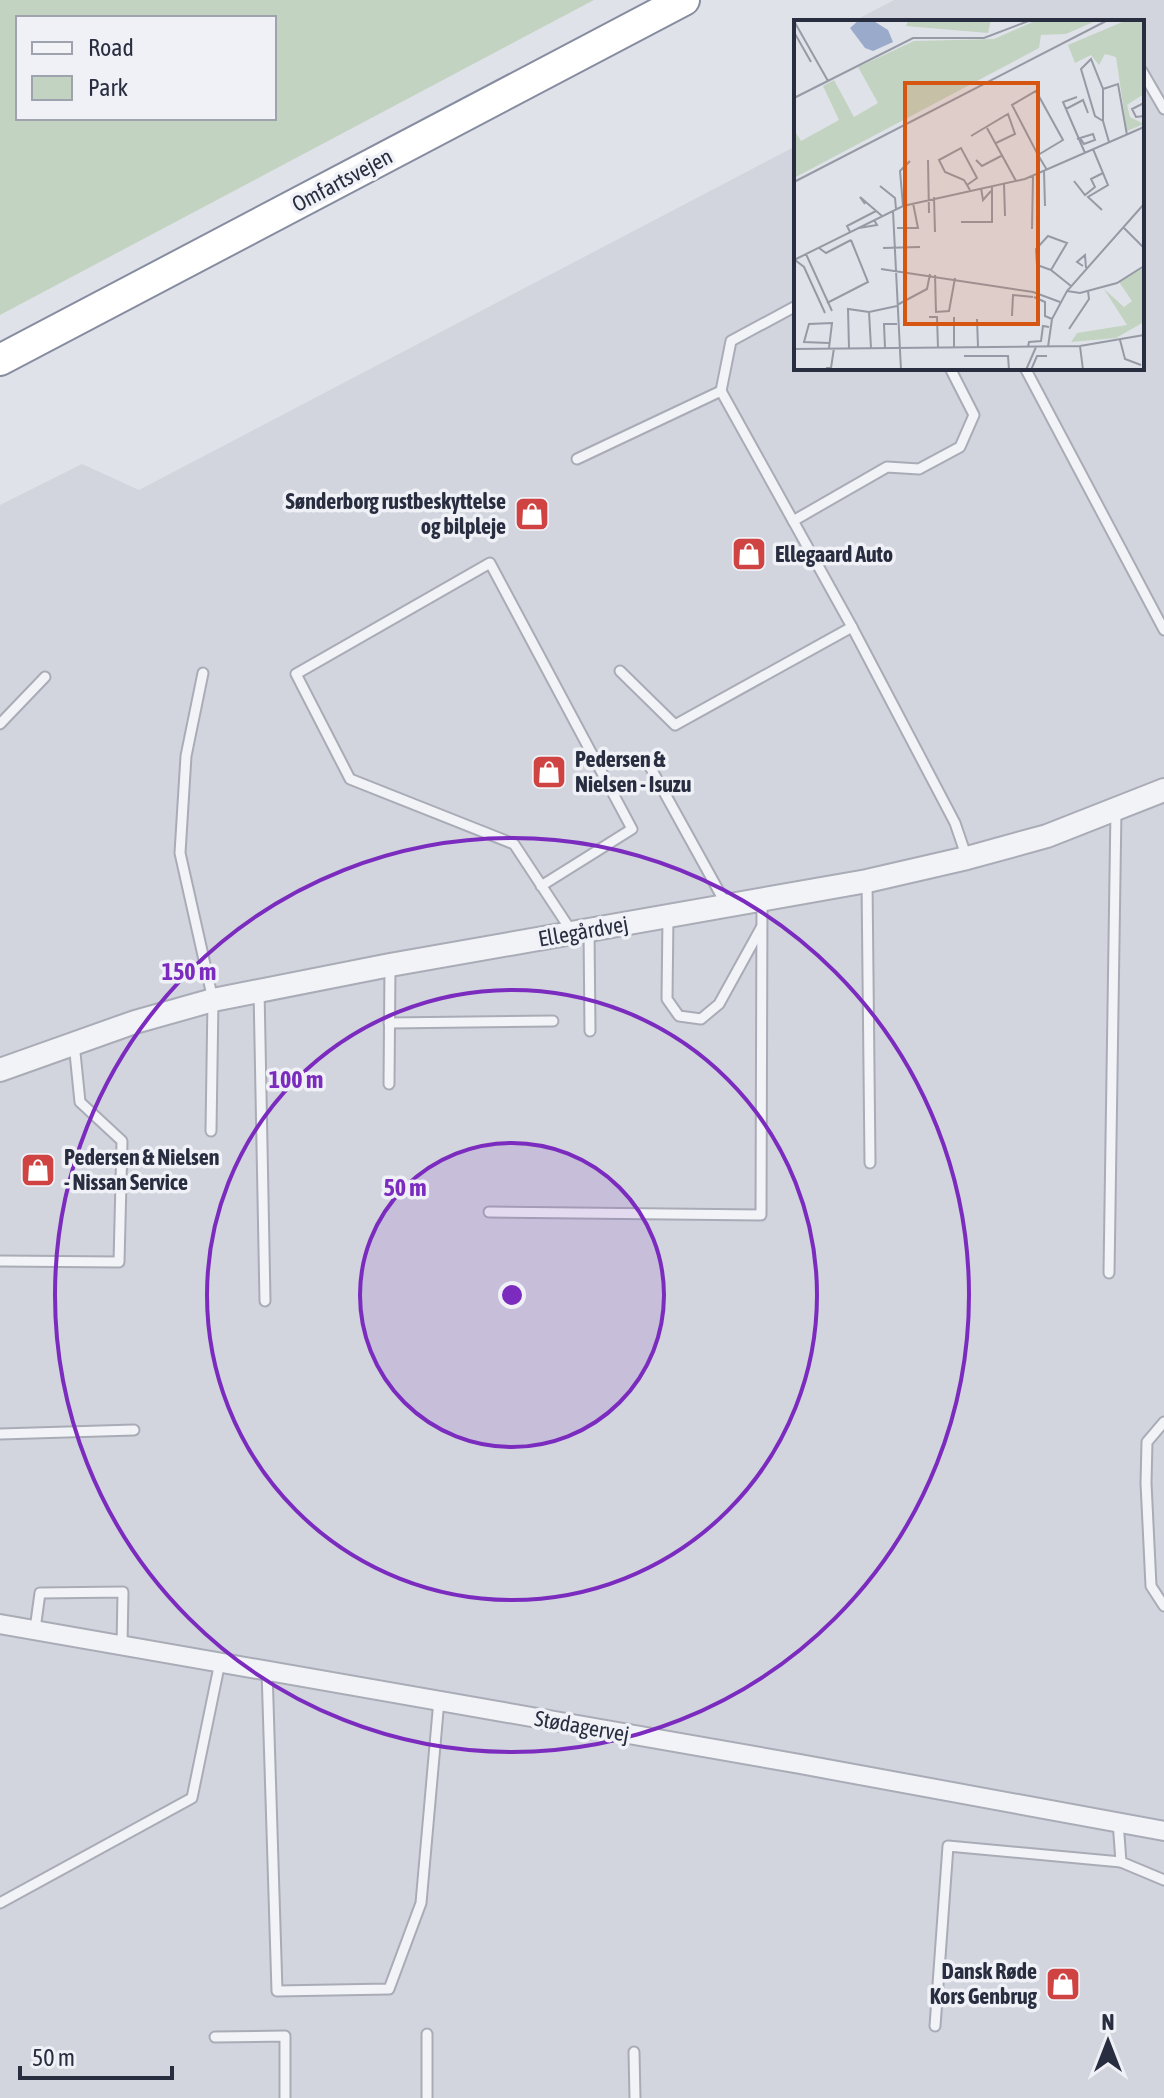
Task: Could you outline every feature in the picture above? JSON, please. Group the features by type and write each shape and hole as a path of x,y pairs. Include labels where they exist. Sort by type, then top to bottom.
{"highway":[{"name":"Omfartsvejen","path":"0,360 684,0"}],"street":[{"name":"Ellegårdvej","path":"0,1070 74,1042 213,1000 390,965 762,901 967,858 1047,836 1164,790"},
{"name":"Stødagervej","path":"0,1624 1164,1831"}],"lane":[{"path":"1144,74 1164,109"},
{"path":"794,307 731,341 721,391 852,627 955,823 967,858"},
{"path":"793,521 887,467 919,469 960,447 974,415 951,370"},
{"path":"1026,370 1164,629"},
{"path":"577,459 721,391"},
{"path":"541,886 632,829 490,563 296,674 350,779 514,844 541,886 580,931 590,1031"},
{"path":"620,671 675,725 852,627"},
{"path":"203,673 186,756 180,853 213,1000 211,1131"},
{"path":"0,724 45,677"},
{"path":"648,763 727,906"},
{"path":"1109,1273 1116,809"},
{"path":"867,881 870,1163"},
{"path":"489,1212 761,1215 762,901"},
{"path":"668,916 667,999 679,1016 701,1019 719,1004 762,926"},
{"path":"389,1084 390,965"},
{"path":"259,990 265,1301"},
{"path":"389,1023 553,1021"},
{"path":"0,1261 119,1262 122,1141 80,1102 74,1042"},
{"path":"1164,1422 1147,1442 1146,1483 1151,1586 1164,1606"},
{"path":"0,1434 134,1430"},
{"path":"35,1629 40,1593 123,1592 122,1645"},
{"path":"0,1903 192,1798 220,1662"},
{"path":"267,1670 277,1991 389,1989 421,1903 439,1700"},
{"path":"1118,1821 1121,1862"},
{"path":"935,2026 948,1846 1121,1862 1164,1880"},
{"path":"427,2034 427,2098"},
{"path":"215,2037 285,2036 285,2098"},
{"path":"634,2052 635,2098"}],"shaded area":[{"path":"894,0 1164,0 1164,2098 0,2098 0,505 82,464 139,490 794,147 794,370 1144,370 1144,20 856,20"}],"green space":[{"path":"0,0 594,0 0,315"}],"place":[{"name":"Sønderborg rustbeskyttelse og bilpleje","path":"532,514"},
{"name":"Ellegaard Auto","path":"749,554"},
{"name":"Pedersen & Nielsen - Isuzu","path":"549,772"},
{"name":"Pedersen & Nielsen - Nissan Service","path":"38,1170"},
{"name":"Dansk Røde Kors Genbrug","path":"1063,1984"}]}
